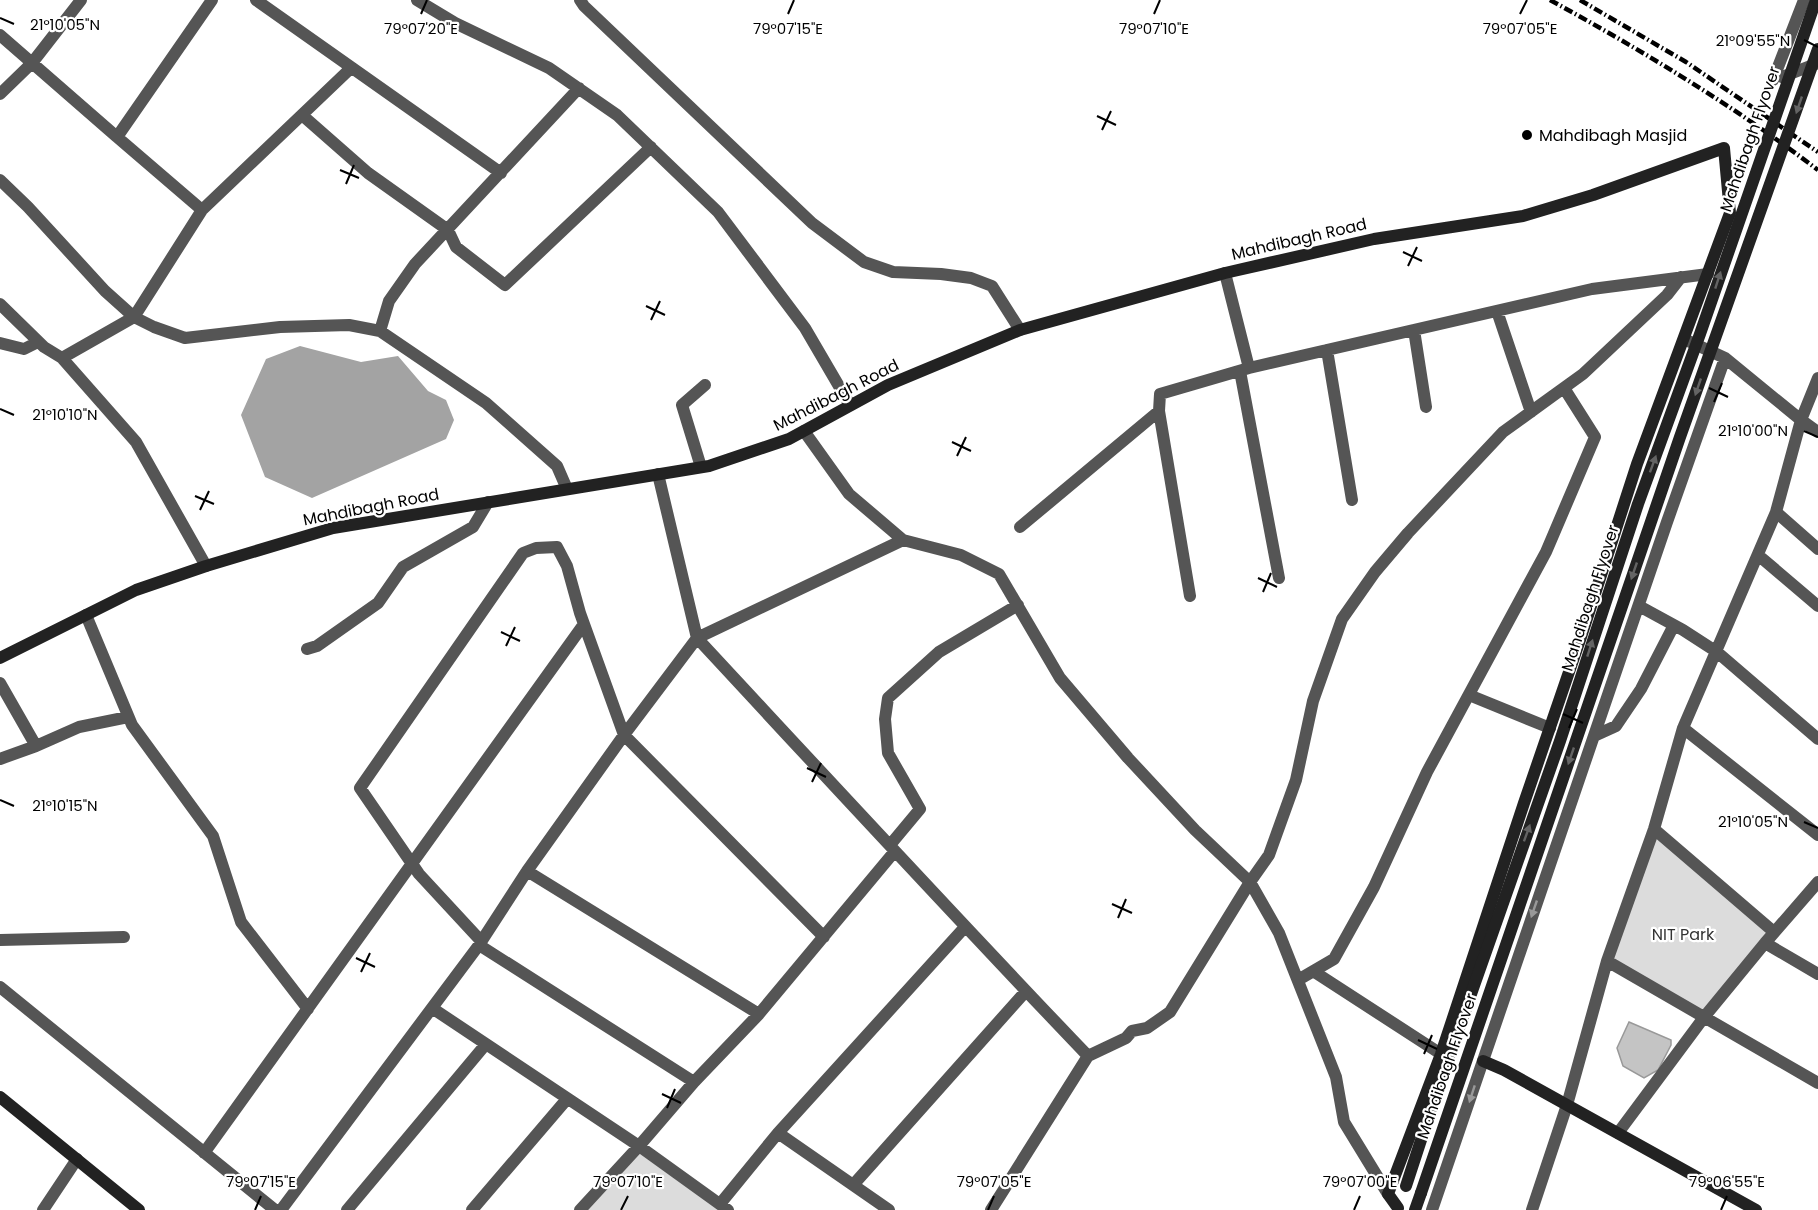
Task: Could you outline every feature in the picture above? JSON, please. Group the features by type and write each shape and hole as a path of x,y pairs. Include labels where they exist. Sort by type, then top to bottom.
{"street":[{"path":"0,94 32,63 81,0"},
{"path":"117,137 212,0"},
{"path":"256,0 501,173"},
{"path":"417,0 455,22 549,68 617,115 718,212 805,328 850,405"},
{"path":"580,0 812,223 855,256 864,262 893,272 951,275 971,278 992,286 1020,330"},
{"path":"1804,0 1773,80 1818,63"},
{"name":"Mahdibagh Flyover","path":"1397,1209 1560,741 1638,504 1700,334 1816,0"},
{"path":"0,35 202,210"},
{"name":"Mahdibagh Flyover","path":"1415,1210 1680,437 1818,50"},
{"path":"62,358 135,317 202,210 351,68"},
{"path":"380,331 388,301 415,264 579,88"},
{"path":"302,115 368,173 448,230 456,246 505,285 651,147"},
{"name":"Mahdibagh Road","path":"0,658 136,590 206,566 333,528 701,467 789,439 888,385 1020,330 1225,273 1374,239 1523,216 1593,195 1724,148 1730,213 1708,274"},
{"path":"0,180 105,291 135,317 154,327 185,338 291,327 349,325 380,331 486,403 557,466 567,489"},
{"path":"1225,273 1244,369 1279,578"},
{"path":"1190,596 1159,411 1160,394 1244,369 1592,288 1708,274 1637,464 1441,1054 1388,1194"},
{"path":"991,1210 1088,1056 1126,1038 1132,1031 1147,1028 1170,1012 1269,855 1296,780 1313,701 1342,619 1375,572 1408,533 1503,432 1583,374 1667,295 1680,277"},
{"path":"0,304 38,342 62,358 136,442 206,566"},
{"path":"1497,311 1531,412"},
{"path":"1414,330 1426,407"},
{"path":"1684,339 1725,358 1818,432"},
{"path":"0,343 24,349 38,342"},
{"path":"1327,350 1352,500"},
{"path":"1432,1210 1725,358"},
{"path":"1532,1210 1567,1105 1607,961 1654,829 1683,728 1776,512 1801,420 1818,378"},
{"path":"701,467 682,405 705,385"},
{"path":"1298,980 1334,958 1340,948 1374,887 1427,772 1546,552 1595,437 1564,388"},
{"path":"1020,527 1159,411"},
{"path":"804,431 849,495 903,540 961,555 999,574 1060,678 1128,758 1195,830 1250,882 1279,933 1336,1077 1344,1122 1397,1209"},
{"path":"658,474 697,638 964,927 1088,1056"},
{"path":"307,649 317,645 378,603 403,567 473,527 488,502"},
{"path":"1776,512 1818,549"},
{"path":"281,1210 480,943 526,871 697,638 903,540"},
{"path":"694,1082 480,943 419,874 360,788 523,554 536,548 558,547 567,566 584,624 624,735 824,937"},
{"path":"1758,555 1818,606"},
{"path":"580,1210 694,1082 759,1014 824,937 920,809 888,753 885,719 888,698 939,652 1018,605"},
{"path":"1639,606 1717,652 1818,739"},
{"path":"86,615 132,725 213,836 241,922 308,1009"},
{"path":"204,1153 584,624"},
{"path":"1594,736 1616,726 1641,689 1674,625"},
{"path":"0,683 36,746"},
{"path":"1469,695 1550,728"},
{"path":"0,759 79,727 128,717"},
{"path":"1683,728 1818,835"},
{"path":"1654,829 1774,932"},
{"path":"526,871 759,1014"},
{"path":"1618,1133 1705,1016 1764,942 1818,882"},
{"path":"432,1008 639,1146 724,1207 778,1133 964,927"},
{"path":"0,940 124,937"},
{"path":"1764,942 1818,974"},
{"path":"1607,961 1818,1083"},
{"path":"1313,971 1441,1054"},
{"path":"0,987 275,1210"},
{"path":"854,1184 1026,991"},
{"path":"347,1210 486,1044"},
{"path":"1483,1061 1504,1070 1756,1210"},
{"path":"0,1097 139,1210"},
{"path":"472,1210 567,1099"},
{"path":"778,1133 889,1210"},
{"path":"43,1210 77,1159"}],"green space":[{"name":"NIT Park","path":"1654,829 1774,932 1705,1016 1607,961"},
{"path":"639,1146 726,1210 580,1210"}],"shaded area":[{"path":"300,346 361,362 398,356 428,391 446,400 454,420 446,439 312,498 265,477 241,415 266,359"}],"building":[{"path":"1629,1022 1671,1040 1671,1045 1658,1070 1644,1078 1623,1066 1617,1048"}],"railway":[{"path":"1550,0 1687,80 1818,170"},
{"path":"1580,0 1686,62 1818,152"}],"place":[{"name":"Mahdibagh Masjid","path":"1527,135"}]}
